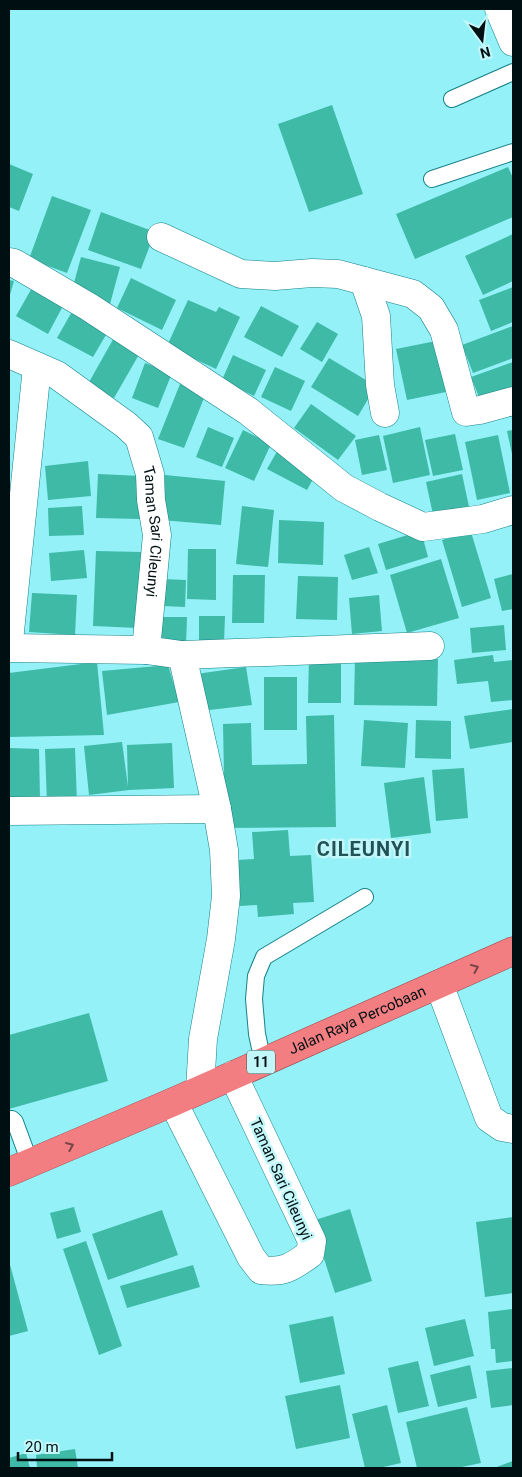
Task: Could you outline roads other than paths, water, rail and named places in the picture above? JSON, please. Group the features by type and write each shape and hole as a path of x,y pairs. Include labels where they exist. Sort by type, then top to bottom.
{"highway":[{"name":"Jalan Raya Percobaan","path":"19,1168 174,1102 233,1074 513,951"}],"street":[{"path":"499,9 513,42"},
{"path":"161,237 242,274 275,276 312,273 338,274 413,294 431,308 444,330 466,412 513,401"},
{"path":"9,262 89,308 248,411 344,488 380,507 423,527 483,519 513,510"},
{"path":"364,281 376,316 380,385 385,413"},
{"name":"Taman Sari Cileunyi","path":"9,354 58,375 126,425 139,437 150,474 151,500 157,535 146,650"},
{"path":"9,641 37,367"},
{"path":"9,648 146,650 182,655 430,646"},
{"path":"182,655 217,809 224,850 226,896 204,1039 200,1089"},
{"path":"9,811 217,809"},
{"path":"439,984 489,1118 502,1127 513,1129"},
{"name":"Taman Sari Cileunyi","path":"174,1102 251,1257 261,1270 276,1272 297,1264 310,1254 312,1241 233,1074"}],"lane":[{"path":"452,98 513,72"},
{"path":"432,180 513,152"},
{"path":"263,1062 257,1034 254,999 256,976 264,957 365,897"},
{"path":"9,1119 15,1122 19,1168"}],"district":[{"name":"CILEUNYI","path":"364,849"}]}
